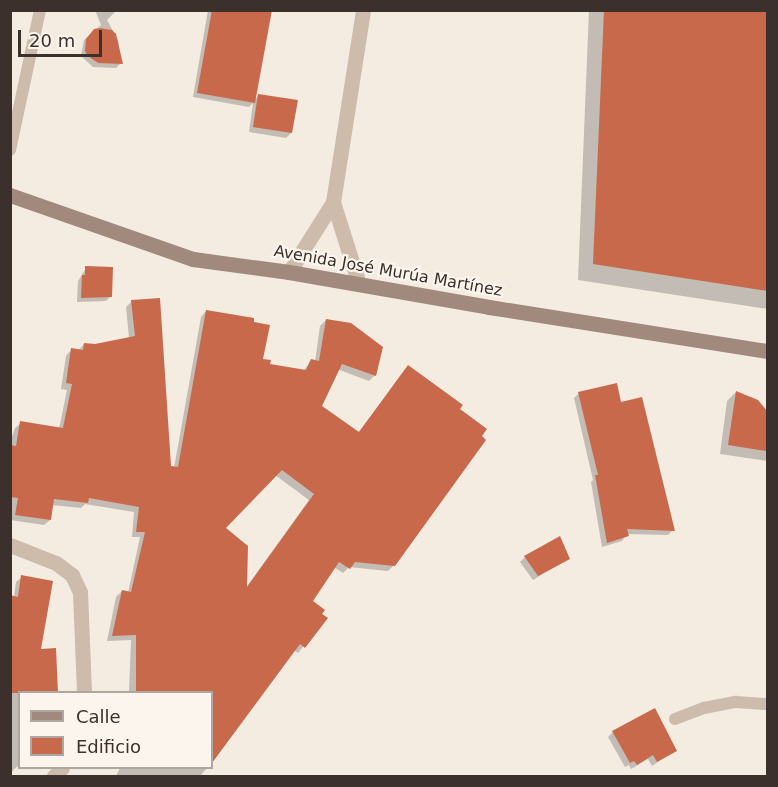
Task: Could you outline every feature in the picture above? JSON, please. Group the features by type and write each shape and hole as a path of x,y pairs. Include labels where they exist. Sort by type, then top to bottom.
{"main road":[{"name":"Avenida José Murúa Martínez","path":"10,195 193,259 289,272 489,307 768,351"}],"street":[{"path":"289,272 333,202 363,10"},
{"path":"333,202 359,284"},
{"path":"10,545 56,563 72,575 80,592 84,691"}],"lane":[{"path":"10,150 40,10"},
{"path":"675,719 704,708 736,702 768,704"}],"building":[{"path":"212,10 272,10 255,103 197,93"},
{"path":"604,10 768,10 768,291 593,264"},
{"path":"94,29 112,30 116,34 123,64 98,63 88,56 85,51 86,39"},
{"path":"258,94 298,100 292,133 253,127"},
{"path":"85,266 113,267 112,297 81,298 82,275 85,275"},
{"path":"160,298 171,466 178,467 206,310 254,318 254,322 270,325 263,359 271,360 270,364 306,370 311,359 319,361 326,319 351,323 383,347 376,376 342,364 322,406 359,432 408,365 463,405 460,409 487,429 482,436 486,440 395,566 355,562 350,569 339,562 313,601 325,610 322,614 328,618 305,648 300,644 213,762 213,691 136,691 136,635 112,636 122,590 131,592 145,532 136,532 139,507 89,498 88,503 54,499 51,520 15,515 18,498 10,497 10,445 16,446 20,421 63,428 72,384 66,383 71,348 83,350 84,343 95,344 135,336 131,300","holes":["282,470 314,494 247,587 248,546 226,528"]},
{"path":"617,383 621,402 642,397 675,531 627,529 629,536 607,543 595,475 598,475 578,392"},
{"path":"736,391 758,400 768,412 766,451 728,445"},
{"path":"560,536 570,559 538,576 524,556"},
{"path":"21,575 53,581 41,649 56,648 58,691 10,693 10,595 18,597"},
{"path":"655,708 677,751 657,762 653,755 637,765 634,761 630,763 612,731"}]}
